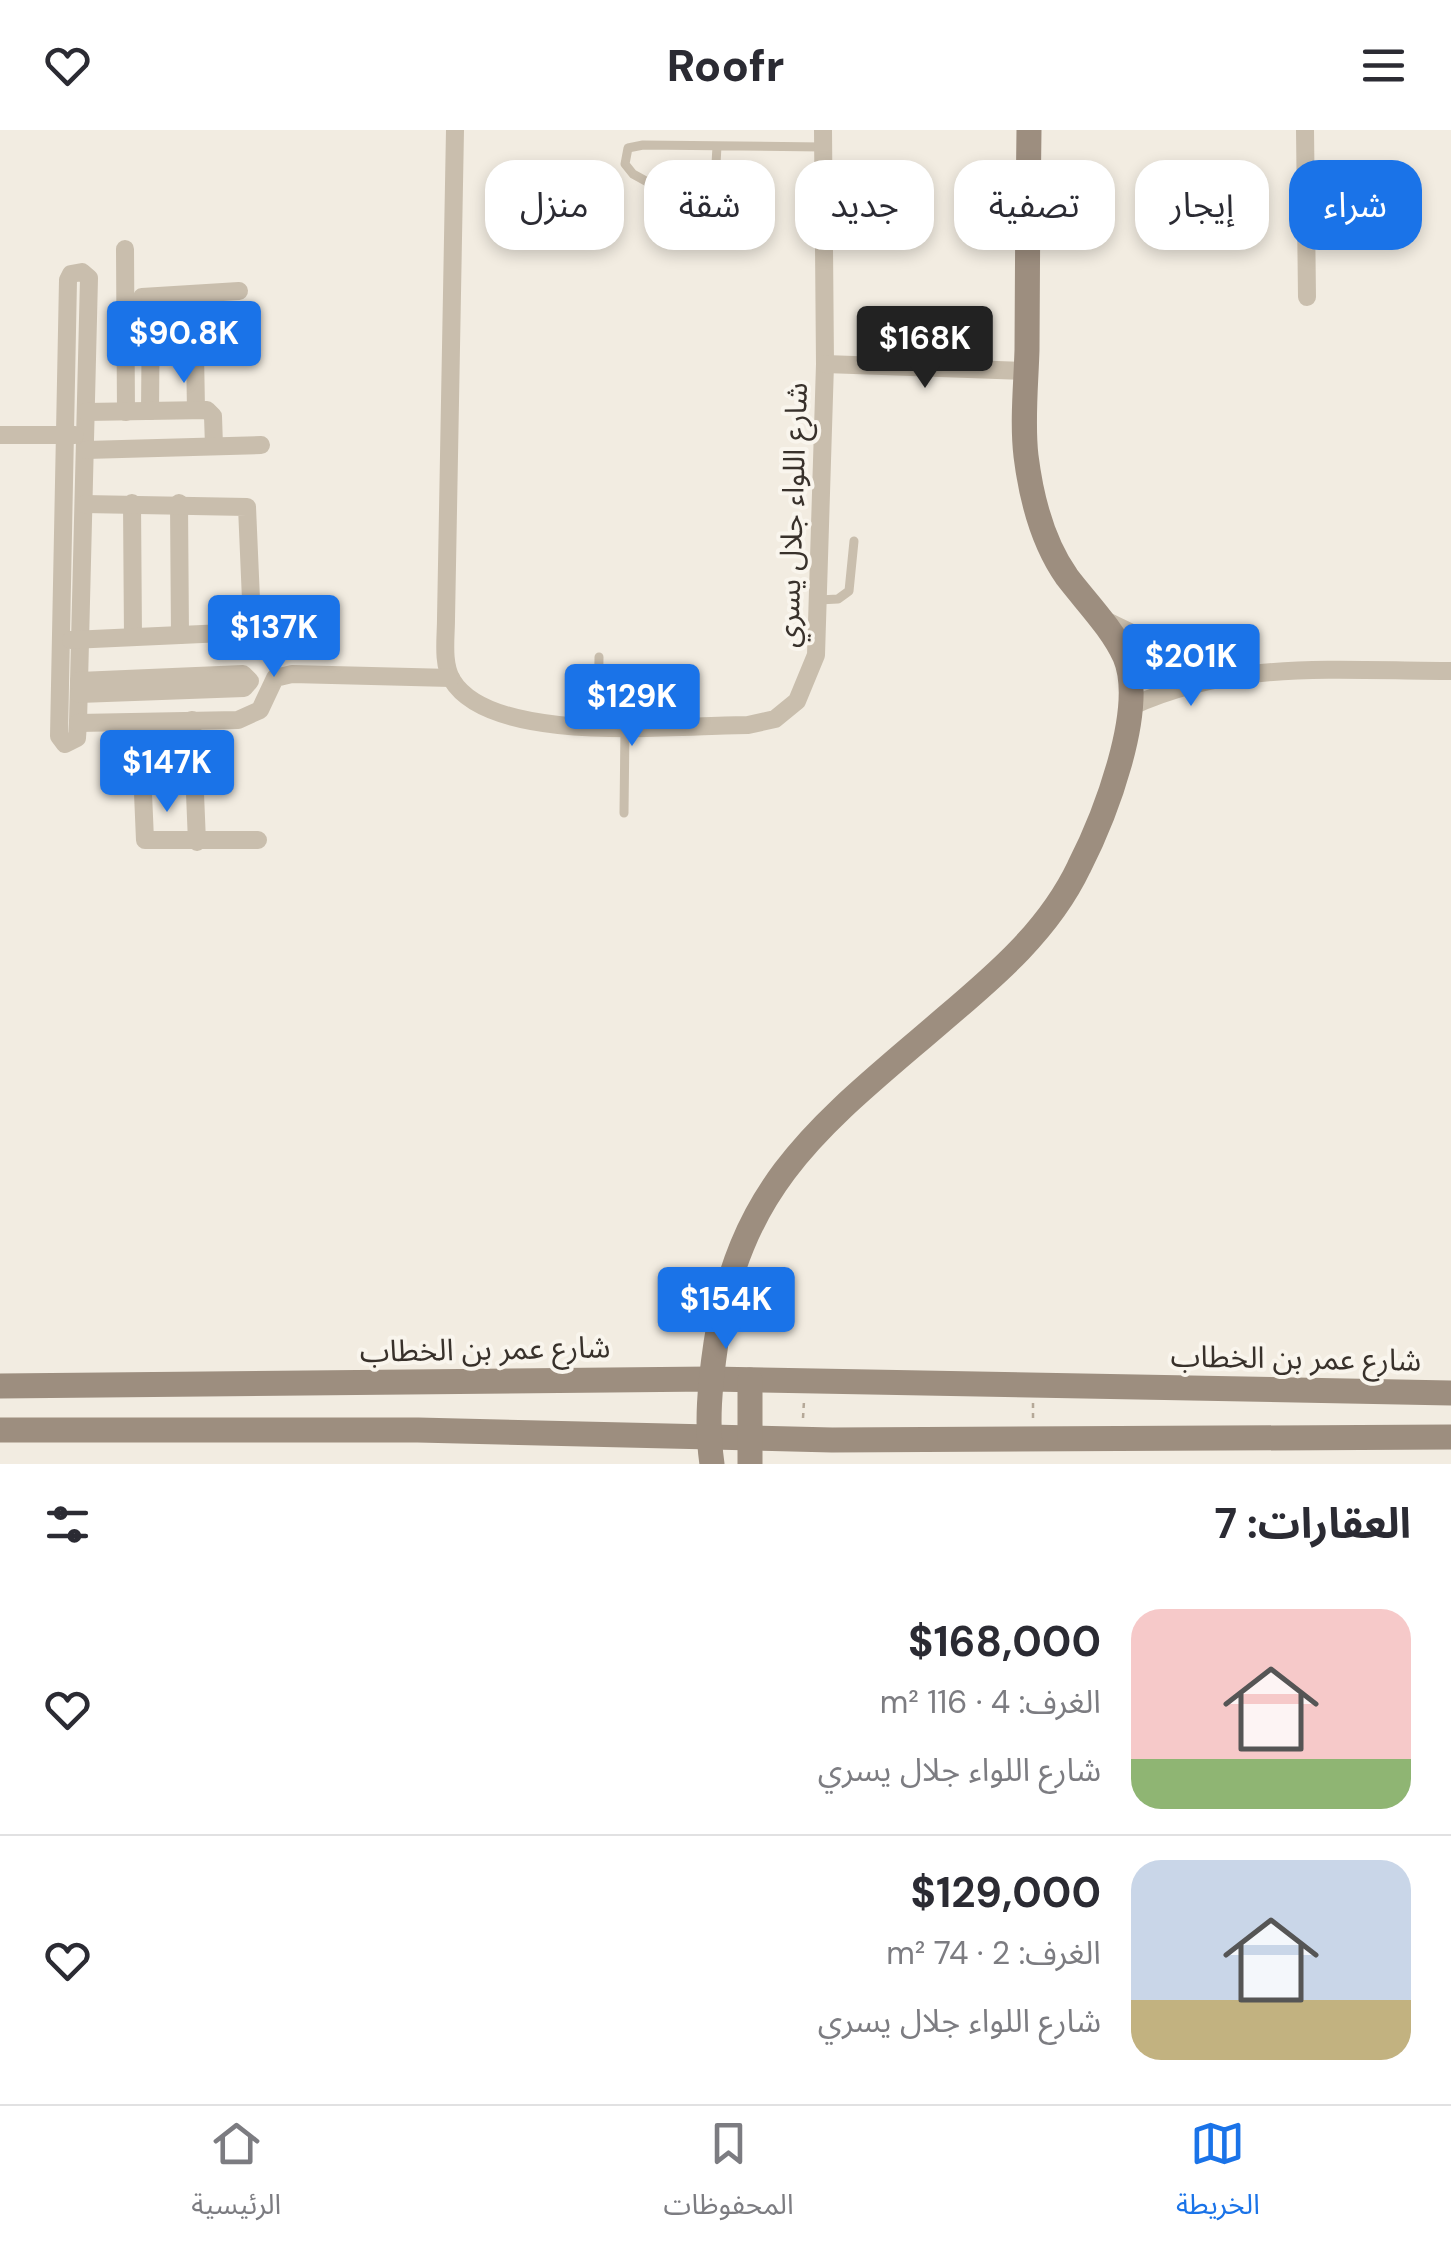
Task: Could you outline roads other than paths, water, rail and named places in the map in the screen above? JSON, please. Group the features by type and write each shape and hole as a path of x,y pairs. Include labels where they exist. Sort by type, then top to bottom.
{"street":[{"path":"78,724 238,720 255,714 270,683 292,674 451,678 446,620 455,130"},
{"path":"712,1464 708,1437 711,1379 726,1287 764,1196 811,1138 996,976 1053,911 1100,821 1130,707 1124,654 1064,572 1032,496 1025,452 1029,130"},
{"path":"1305,130 1307,297"},
{"name":"شارع اللواء جلال يسري","path":"451,678 468,700 500,716 539,725 748,726 775,718 797,701 816,655 819,600 825,364 823,139"},
{"path":"125,249 126,412"},
{"path":"76,272 89,278 86,412 78,724 75,741 62,741 68,280 76,272"},
{"path":"126,298 239,292"},
{"path":"194,294 196,410"},
{"path":"150,411 151,297"},
{"path":"825,364 1026,371"},
{"path":"86,412 196,410 213,416 214,446"},
{"path":"0,435 64,435 86,442 262,445"},
{"path":"132,503 132,637"},
{"path":"179,503 180,635"},
{"path":"61,641 246,632 252,623 247,507 84,504"},
{"path":"1098,616 1195,660 1239,674"},
{"path":"1130,707 1177,688 1282,668 1451,671"},
{"path":"243,674 250,681 244,688 79,688 243,674"},
{"path":"192,720 197,842"},
{"path":"140,722 145,840 258,840"},
{"name":"شارع عمر بن الخطاب","path":"0,1386 711,1379 1451,1393"},
{"path":"750,1380 751,1452"},
{"path":"0,1430 418,1430 708,1437 751,1452 802,1440 1451,1437"}],"lane":[{"path":"717,146 714,200 700,212 634,174 625,164 628,148 642,145 717,146 823,139"},
{"path":"819,600 838,599 848,591 854,541"},
{"path":"598,725 600,657"},
{"path":"624,813 625,725"}]}
